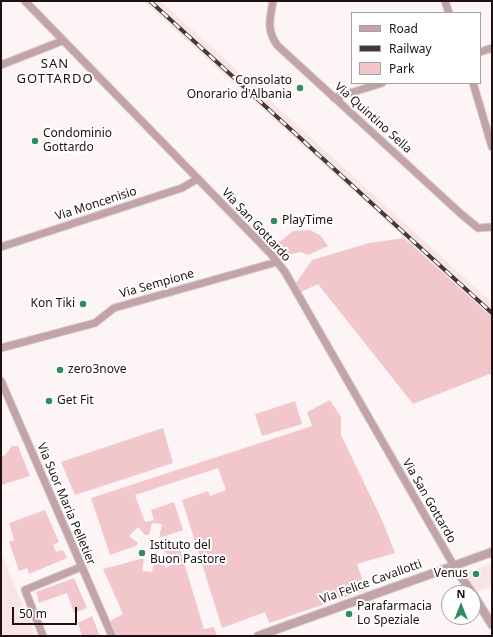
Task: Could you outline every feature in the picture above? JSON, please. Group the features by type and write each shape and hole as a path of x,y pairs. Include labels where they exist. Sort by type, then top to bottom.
{"street":[{"name":"Via San Gottardo","path":"26,1 62,41 197,179 285,272 454,566"},
{"name":"Via Quintino Sella","path":"273,1 270,21 271,37 278,46 478,228 492,227"},
{"path":"445,1 449,12"},
{"path":"1,65 62,41"},
{"path":"481,52 492,48"},
{"path":"334,98 379,84"},
{"path":"473,84 492,148"},
{"name":"Via Moncenisio","path":"1,246 182,188 197,179"},
{"name":"Via Sempione","path":"1,348 95,322 114,308 277,262"},
{"name":"Via Suor Maria Pelletier","path":"1,381 112,636"},
{"name":"Via Felice Cavallotti","path":"258,636 492,552"},
{"path":"454,566 467,585"},
{"path":"42,636 25,590 81,567"},
{"path":"481,607 492,625"}],"shaded area":[{"path":"143,1 161,1 492,303 492,317"},
{"path":"1,553 36,636 1,636"},
{"path":"492,563 492,587 481,590 481,585 471,585 465,573"}],"green space":[{"path":"310,230 320,235 328,246 308,255 300,252 287,255 277,244 293,231"},
{"path":"404,238 492,317 492,373 413,404 318,284 301,292 296,283 312,260 369,243"},
{"path":"330,400 341,417 341,435 382,520 395,553 357,564 366,590 269,623 265,612 222,628 182,500 208,491 210,496 226,490 218,468 135,495 145,522 154,520 151,510 174,502 183,530 159,538 162,524 152,523 149,535 145,535 138,527 129,536 138,543 136,546 110,555 91,498 312,426 307,412"},
{"path":"295,401 302,424 262,436 255,414"},
{"path":"163,428 173,463 75,495 61,462"},
{"path":"12,446 18,446 30,476 1,485 1,457 6,454"},
{"path":"45,510 59,542 53,545 56,552 63,550 67,558 29,574 27,568 19,571 9,542 14,540 9,523"},
{"path":"179,546 204,629 214,627 217,636 117,636 110,621 123,614 103,569 144,559 142,571 152,572 155,558 167,568 175,559 164,551"},
{"path":"74,578 87,608 74,613 67,593 39,603 36,592"},
{"path":"92,616 100,636 82,636 78,623"}],"railway":[{"path":"150,1 492,313"}],"place":[{"name":"Consolato Onorario d'Albania","path":"300,88"},
{"name":"Condominio Gottardo","path":"35,141"},
{"name":"PlayTime","path":"274,221"},
{"name":"Kon Tiki","path":"83,304"},
{"name":"zero3nove","path":"60,370"},
{"name":"Get Fit","path":"49,401"},
{"name":"Istituto del Buon Pastore","path":"142,553"},
{"name":"Venus","path":"476,574"},
{"name":"Parafarmacia Lo Speziale","path":"349,614"}],"district":[{"name":"SAN GOTTARDO","path":"55,72"}]}
